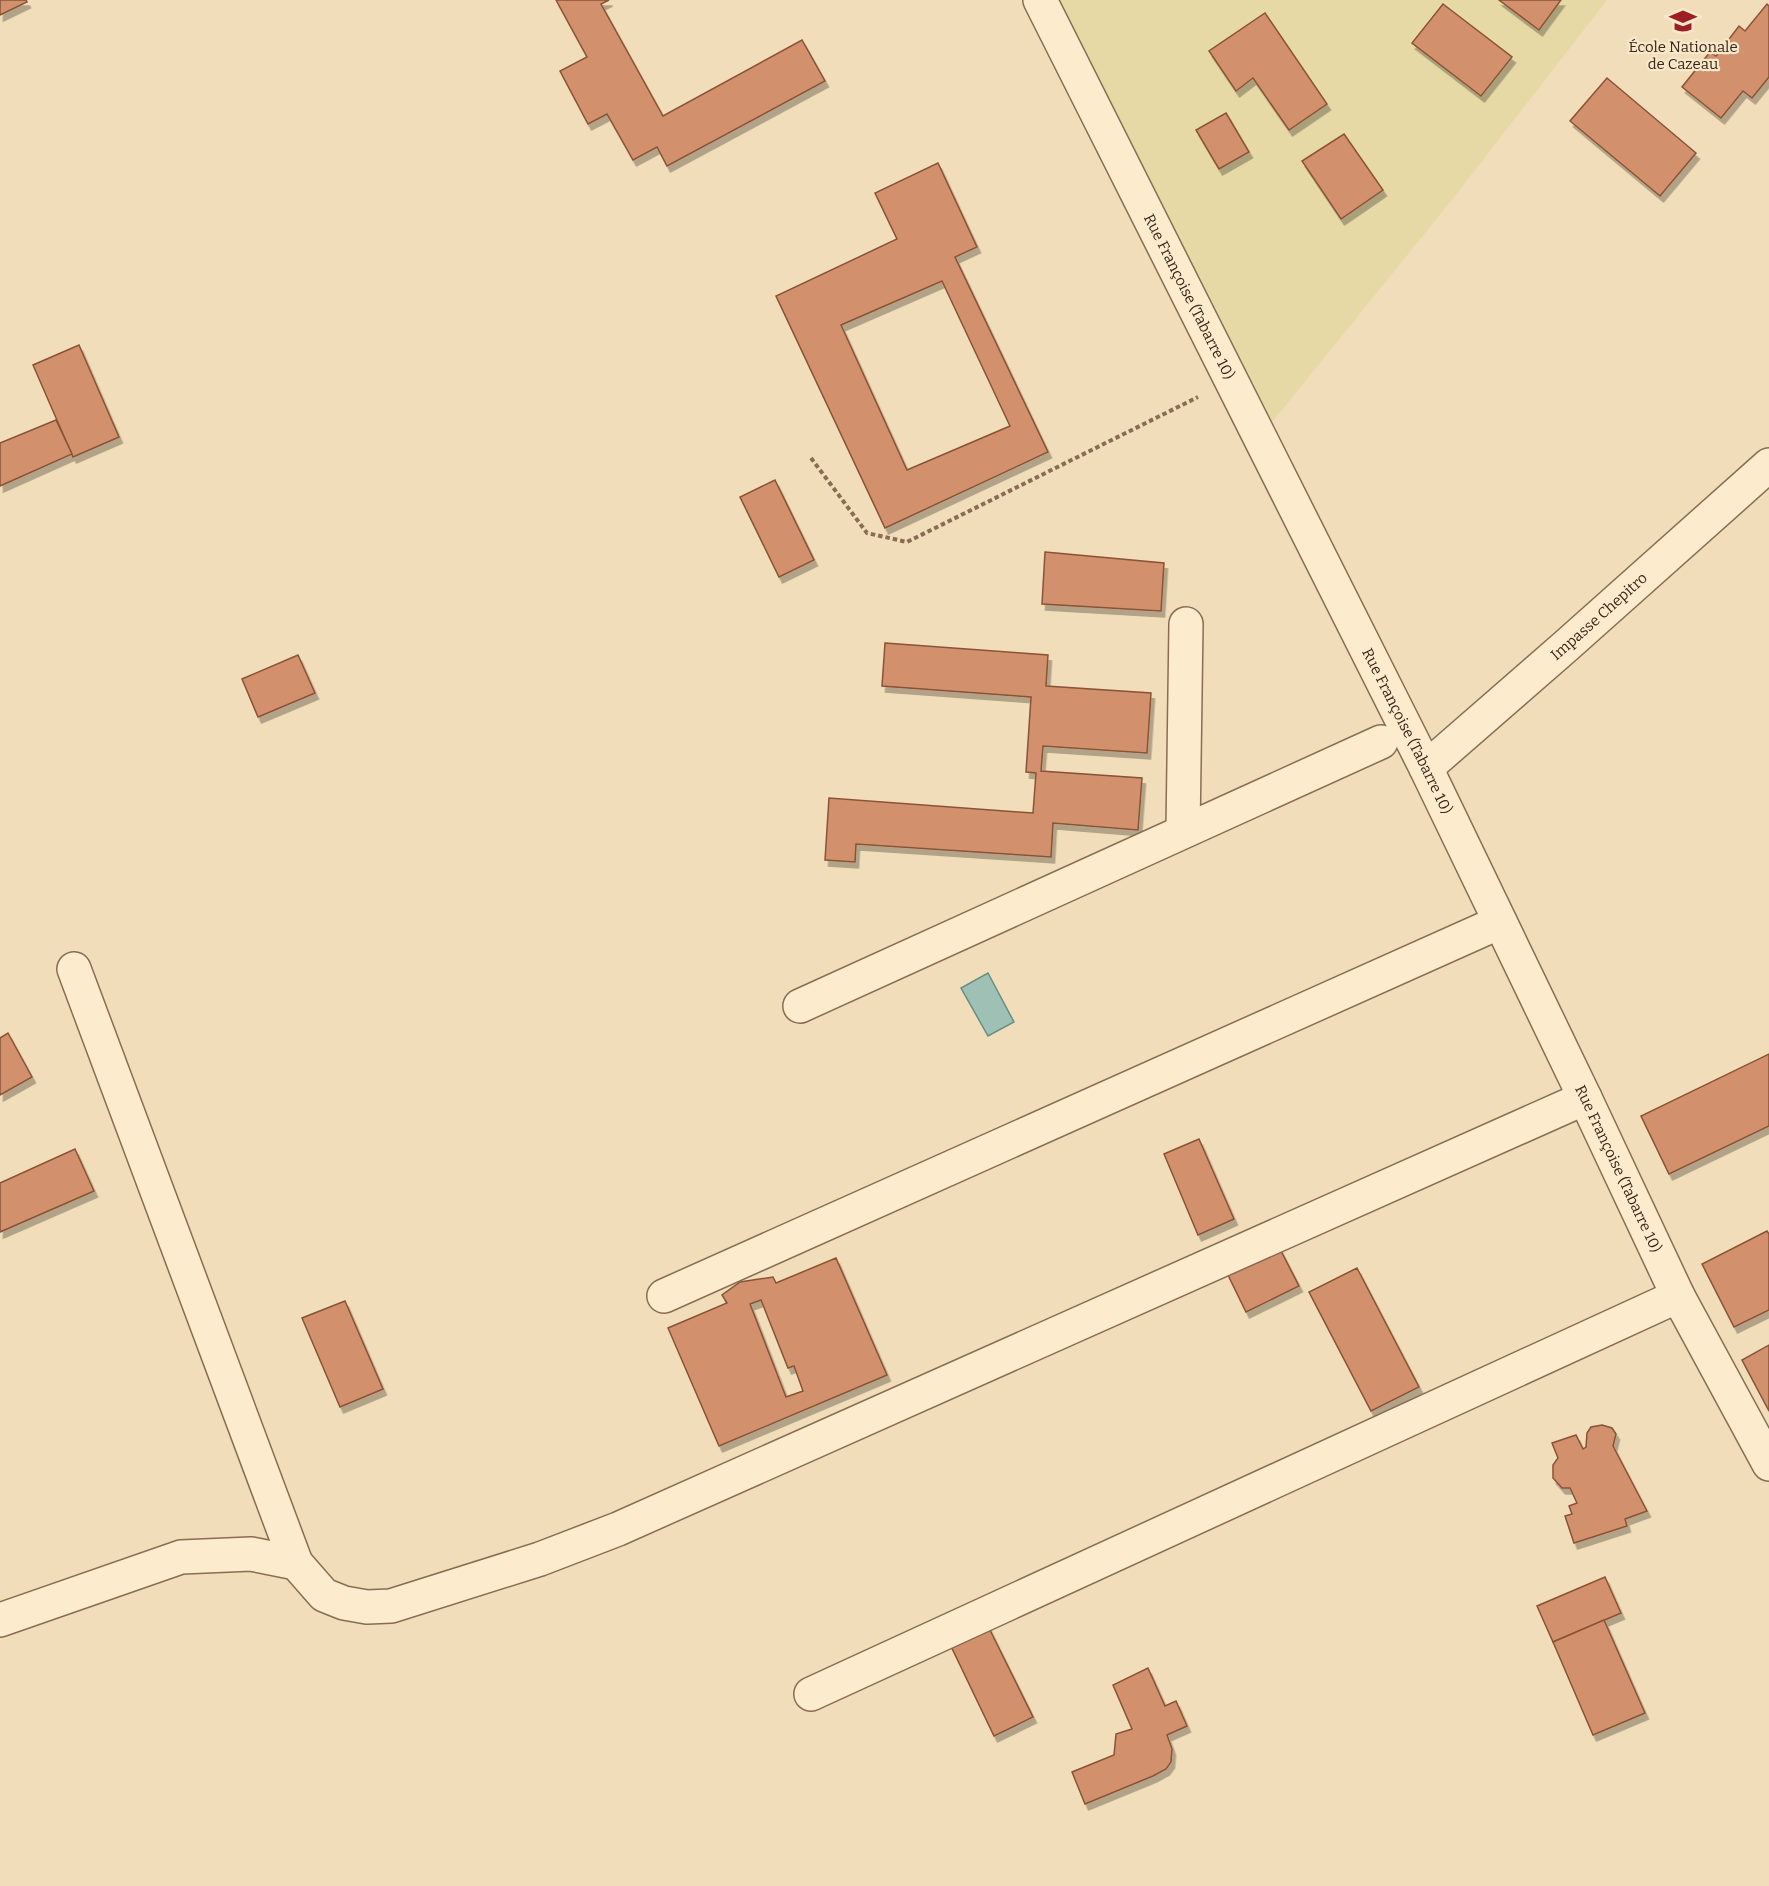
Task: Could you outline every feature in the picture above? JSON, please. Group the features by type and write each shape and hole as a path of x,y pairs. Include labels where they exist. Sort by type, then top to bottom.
{"street":[{"name":"Rue Françoise (Tabarre 10)","path":"1040,0 1425,768 1678,1296 1769,1464"},
{"name":"Impasse Chepitro","path":"1425,768 1769,465"},
{"path":"1184,831 1186,624"},
{"path":"800,1006 1381,742"},
{"path":"663,1296 1500,922"},
{"path":"74,969 296,1563 324,1595 344,1604 367,1607 391,1606 415,1600 540,1559 629,1524 1585,1098"},
{"path":"811,1694 1678,1296"},
{"path":"0,1620 181,1557 251,1554 296,1563"}],"path":[{"path":"811,458 867,533 907,542 1231,380"}],"shaded area":[{"path":"1048,0 1607,0 1451,201 1265,431"}],"water":[{"path":"988,973 1014,1022 988,1036 961,988"}],"building":[{"path":"0,0 26,0 27,2 0,15"},
{"path":"556,0 609,0 601,4 663,116 802,40 825,81 667,166 657,147 633,160 607,114 588,124 560,71 587,57"},
{"path":"1499,0 1561,0 1539,30"},
{"path":"1443,4 1512,57 1481,96 1412,43"},
{"path":"1767,4 1769,6 1769,77 1752,98 1743,91 1721,118 1682,87 1710,52 1716,56 1739,26 1745,31"},
{"path":"1265,13 1327,104 1289,130 1253,78 1236,91 1209,51"},
{"path":"1607,78 1696,153 1660,196 1570,121"},
{"path":"1226,113 1249,152 1219,169 1196,130"},
{"path":"1344,134 1383,190 1341,219 1302,161"},
{"path":"938,163 977,247 955,257 1048,452 885,528 776,296 897,239 875,193","holes":["942,281 1010,426 907,470 841,325"]},
{"path":"79,345 119,437 73,457 33,365"},
{"path":"56,420 72,454 0,486 0,443"},
{"path":"775,480 814,560 779,577 740,497"},
{"path":"1045,552 1164,563 1161,611 1042,604"},
{"path":"885,643 1048,655 1046,686 1151,693 1147,753 1043,746 1041,771 1142,778 1138,830 1053,823 1051,857 856,844 855,862 825,860 829,798 1033,813 1036,773 1026,772 1031,697 882,686"},
{"path":"298,655 315,693 258,717 242,679"},
{"path":"8,1033 32,1077 0,1095 0,1038"},
{"path":"1769,1054 1769,1126 1669,1174 1641,1116"},
{"path":"1199,1139 1234,1219 1198,1235 1164,1154"},
{"path":"75,1149 94,1191 0,1232 0,1183"},
{"path":"1767,1231 1769,1234 1769,1310 1734,1327 1702,1264"},
{"path":"1279,1247 1299,1286 1246,1312 1227,1273"},
{"path":"836,1258 887,1375 719,1446 668,1328 727,1303 722,1295 740,1282 773,1277 776,1283","holes":["761,1300 788,1368 794,1366 803,1391 786,1397 750,1304"]},
{"path":"1357,1268 1419,1387 1371,1411 1309,1292"},
{"path":"345,1301 383,1389 340,1407 302,1318"},
{"path":"1769,1345 1769,1411 1742,1360"},
{"path":"1602,1425 1612,1428 1616,1434 1613,1446 1647,1511 1625,1519 1627,1526 1574,1543 1565,1516 1572,1514 1569,1506 1577,1503 1570,1488 1562,1488 1553,1478 1553,1465 1558,1458 1552,1443 1576,1435 1583,1449 1586,1447 1587,1433 1591,1427"},
{"path":"1605,1577 1621,1613 1553,1642 1537,1606"},
{"path":"1604,1620 1645,1713 1593,1735 1553,1642"},
{"path":"987,1624 1033,1717 994,1736 949,1642"},
{"path":"1148,1668 1165,1706 1176,1701 1187,1726 1167,1735 1172,1749 1171,1762 1166,1769 1153,1776 1085,1804 1072,1772 1114,1755 1116,1734 1132,1729 1113,1685"}],"place":[{"name":"École Nationale de Cazeau","path":"1683,21"}]}
